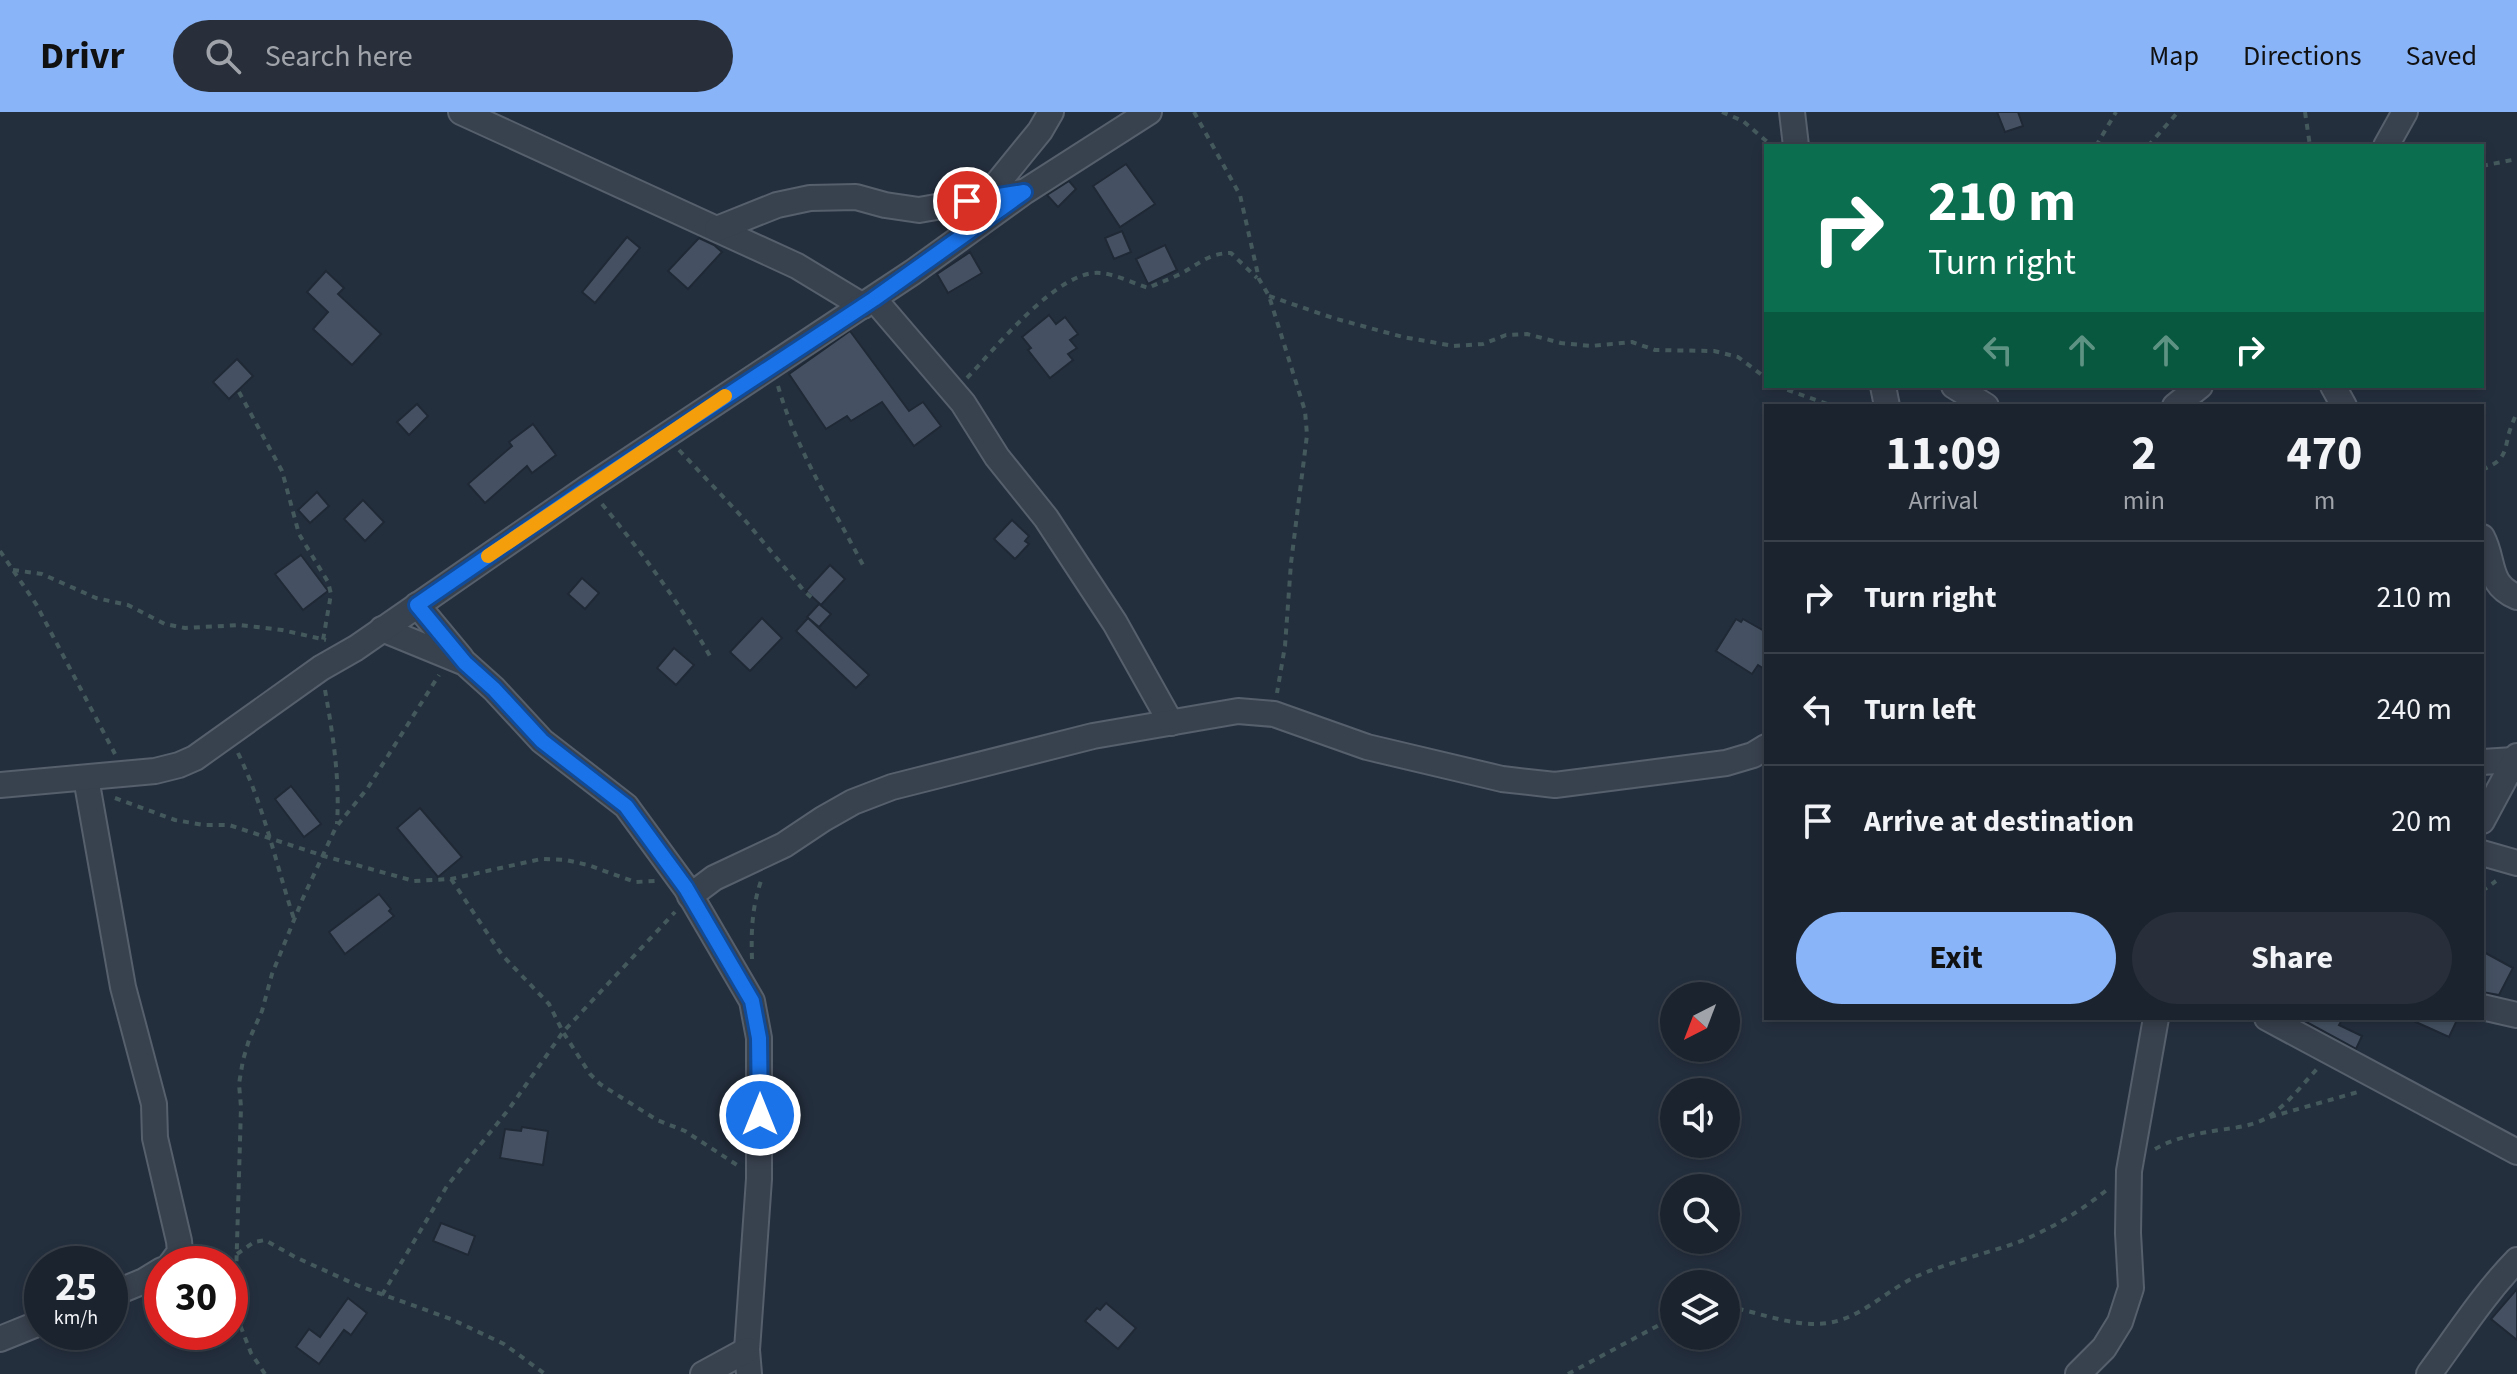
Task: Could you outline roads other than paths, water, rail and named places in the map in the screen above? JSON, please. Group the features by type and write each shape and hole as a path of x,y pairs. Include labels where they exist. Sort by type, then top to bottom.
{"street":[{"path":"461,112 797,266 869,303 963,403 997,457 1046,518 1115,623 1171,723"},
{"path":"987,196 1040,131 1051,112"},
{"path":"0,785 87,783 155,771 195,758 321,668 356,648 587,488 869,303 1024,192 1149,112"},
{"path":"1792,112 1796,144"},
{"path":"2387,144 2405,112"},
{"path":"717,229 777,205 810,198 856,197 919,210 1024,192"},
{"path":"1957,388 1983,404"},
{"path":"2178,404 2198,388"},
{"path":"2484,540 2492,573 2500,586 2517,597"},
{"path":"417,605 458,659 494,689 542,741 626,806 677,874 752,1001 759,1038 759,1179 748,1362 703,1374"},
{"path":"382,629 458,659"},
{"path":"690,896 714,878 784,845 853,802 892,787 1093,736 1238,711 1274,714 1367,747 1502,779 1555,785 1726,763 1764,748"},
{"path":"2484,762 2516,758"},
{"path":"2484,817 2516,758"},
{"path":"87,783 123,987 154,1104 155,1138 179,1246"},
{"path":"2484,854 2517,863"},
{"path":"2484,1007 2517,1015"},
{"path":"2078,1374 2104,1348 2120,1322 2131,1288 2129,1171 2156,1020"},
{"path":"2271,1020 2517,1152"},
{"path":"2429,1374 2469,1316 2517,1260"},
{"path":"0,1339 24,1329"}]}
